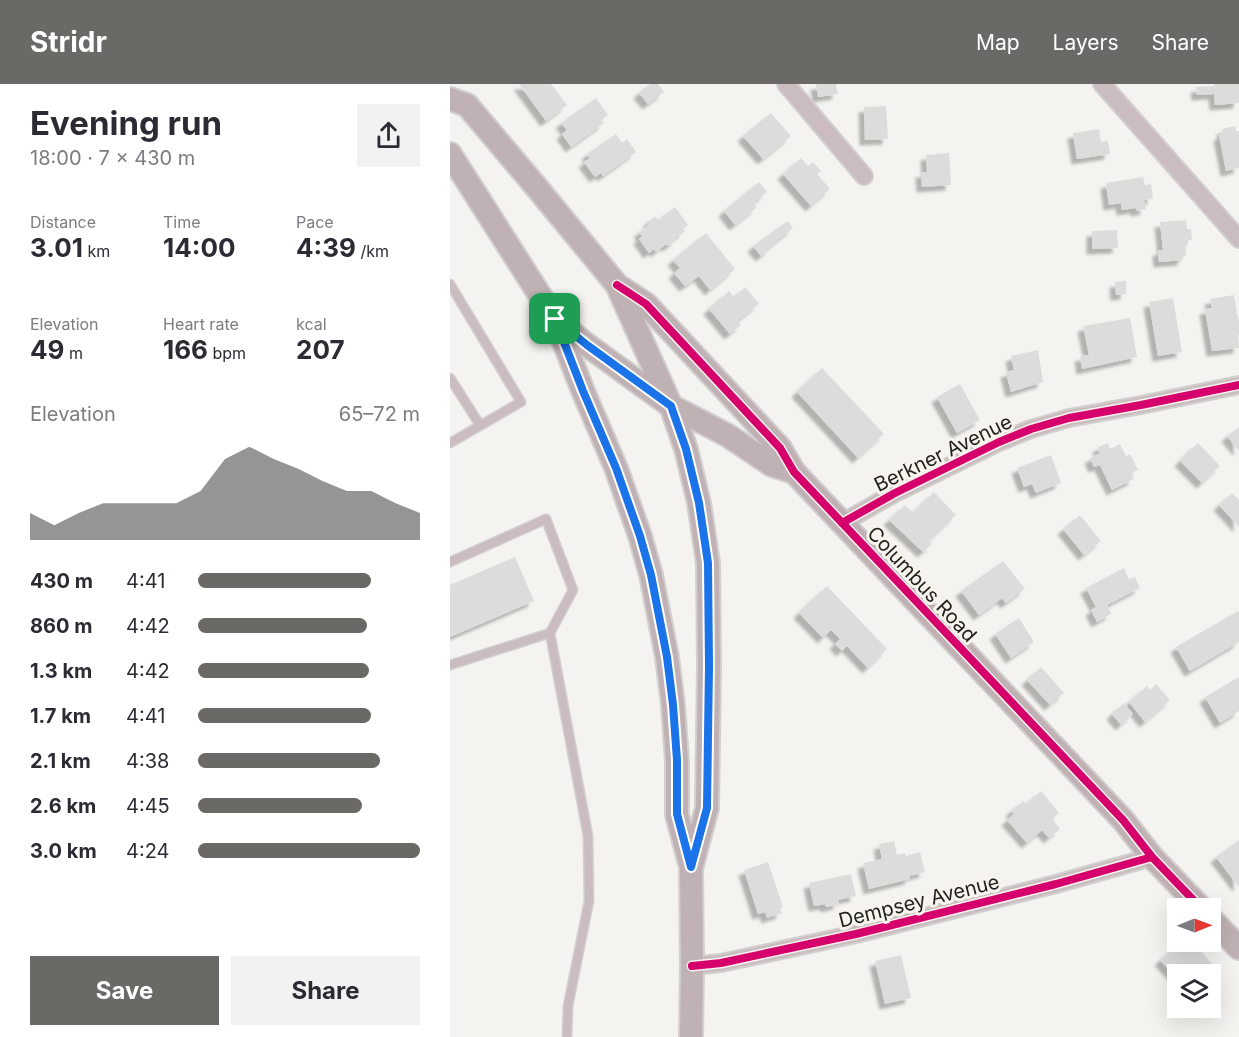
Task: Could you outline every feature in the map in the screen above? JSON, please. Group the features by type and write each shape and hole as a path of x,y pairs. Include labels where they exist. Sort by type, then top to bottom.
{"main road":[{"path":"450,99 467,105 617,285 671,406 686,449 699,503 708,563 707,808 691,867"},
{"path":"450,154 555,319 616,468 651,575 667,657 673,705 677,760 677,814 691,867 691,1037"},
{"name":"Columbus Road","path":"617,285 646,304 684,344 780,448 794,472 1123,820 1152,857 1191,898"},
{"name":"Columbus Road","path":"555,319 671,406 727,435 772,465 794,472"},
{"path":"1221,929 1239,948"}],"street":[{"path":"786,84 864,176"},
{"path":"1102,84 1239,239"},
{"name":"Berkner Avenue","path":"842,523 895,493 999,442 1031,429 1069,418 1239,385"},
{"name":"Dempsey Avenue","path":"692,966 720,963 856,934 1056,884 1152,857"}],"lane":[{"path":"450,284 521,402 450,443"},
{"path":"450,378 480,425"},
{"path":"450,562 546,519 573,590 550,633 588,836 589,901 568,1006 567,1037"},
{"path":"450,665 550,633"}],"building":[{"path":"519,84 551,84 567,105 546,121"},
{"path":"650,84 658,84 664,92 648,104 639,93"},
{"path":"816,84 836,84 838,94 818,97"},
{"path":"1214,84 1239,84 1239,103 1215,105 1214,94 1197,95 1196,87 1214,86"},
{"path":"596,98 608,115 601,120 604,123 571,147 562,134 567,130 561,123"},
{"path":"886,106 888,139 865,140 864,107"},
{"path":"771,113 791,136 763,159 743,136"},
{"path":"1235,126 1236,131 1239,131 1239,168 1226,171 1219,135 1223,134 1222,129"},
{"path":"1099,129 1101,142 1108,141 1110,154 1077,159 1073,133"},
{"path":"616,134 622,143 627,139 636,152 603,176 601,173 595,177 584,162 590,158 587,154"},
{"path":"949,153 951,185 922,187 921,172 927,172 926,155"},
{"path":"801,158 808,166 813,162 821,171 817,174 830,189 811,206 783,174"},
{"path":"1143,177 1145,185 1151,184 1153,199 1144,200 1146,209 1122,210 1121,203 1109,205 1106,183"},
{"path":"759,182 767,192 753,203 757,207 735,225 724,211"},
{"path":"675,207 688,225 683,229 685,231 668,246 666,244 656,252 654,249 649,253 639,239 642,236 639,232 650,224 648,222 655,216 658,220"},
{"path":"1186,220 1187,229 1191,229 1192,240 1185,241 1186,256 1183,256 1183,260 1159,262 1158,250 1163,250 1160,222"},
{"path":"788,221 793,228 761,256 753,246"},
{"path":"1117,230 1118,248 1092,249 1092,231"},
{"path":"706,233 735,269 710,290 699,276 685,286 674,273 680,268 673,260"},
{"path":"1126,281 1126,294 1116,295 1115,282"},
{"path":"745,287 759,304 737,321 741,325 730,334 709,309 729,291 734,297"},
{"path":"1234,295 1239,319 1239,348 1212,351 1205,309 1212,308 1210,299"},
{"path":"1173,298 1182,352 1158,356 1149,302"},
{"path":"1130,318 1137,357 1082,369 1080,356 1089,355 1083,326"},
{"path":"1038,350 1043,382 1011,392 1006,372 1014,370 1011,356"},
{"path":"822,368 884,434 858,458 797,392"},
{"path":"960,384 980,420 957,433 937,397"},
{"path":"1239,427 1239,451 1227,436"},
{"path":"1108,443 1110,449 1120,444 1126,456 1130,454 1138,470 1131,473 1134,479 1112,490 1100,465 1094,467 1090,458 1100,453 1098,447"},
{"path":"1198,443 1220,466 1202,483 1180,461"},
{"path":"1051,455 1061,483 1036,493 1032,484 1024,487 1017,468"},
{"path":"934,492 956,515 929,540 932,544 923,552 889,520 905,505 913,513"},
{"path":"1232,493 1239,500 1239,527 1219,505"},
{"path":"1080,515 1101,541 1084,555 1063,529"},
{"path":"515,557 534,601 450,637 450,585"},
{"path":"1003,561 1025,589 1006,603 1002,598 979,615 961,591"},
{"path":"1124,568 1129,579 1135,577 1140,588 1107,605 1111,614 1097,622 1091,610 1096,607 1086,588"},
{"path":"827,586 887,649 868,668 847,646 842,651 835,644 840,639 831,630 823,638 799,613"},
{"path":"1238,611 1239,642 1190,671 1176,647"},
{"path":"1019,618 1034,642 1011,658 995,634"},
{"path":"1041,667 1064,693 1050,705 1027,680"},
{"path":"1239,677 1239,711 1220,723 1205,697"},
{"path":"1156,684 1170,700 1145,722 1129,702 1147,686 1150,690"},
{"path":"1124,703 1133,714 1121,725 1112,714"},
{"path":"1041,791 1059,813 1052,819 1060,829 1049,838 1042,830 1027,843 1007,820 1014,814 1011,811 1023,801 1026,804"},
{"path":"1239,840 1239,885 1238,886 1216,857"},
{"path":"894,841 897,855 905,853 906,856 920,852 925,872 910,876 910,879 869,889 863,863 882,859 879,844"},
{"path":"768,862 783,907 780,908 782,913 767,918 765,912 758,914 744,870"},
{"path":"851,874 856,896 838,900 839,904 826,907 825,904 814,906 809,883"},
{"path":"1169,952 1202,952 1212,964 1167,964 1167,968 1160,960"},
{"path":"901,955 911,998 885,1004 875,961"}],"cycle path":[{"path":"617,285 646,304 780,448 794,472 1123,820 1152,857 1191,898"},
{"path":"842,523 895,493 999,442 1031,429 1069,418 1239,385"},
{"path":"692,966 721,963 856,934 1056,884 1152,857"}],"route":[{"path":"555,319 671,406 686,449 699,503 708,563 707,808 691,867 677,814 677,760 673,705 667,657 651,575 627,496 555,319"}]}
